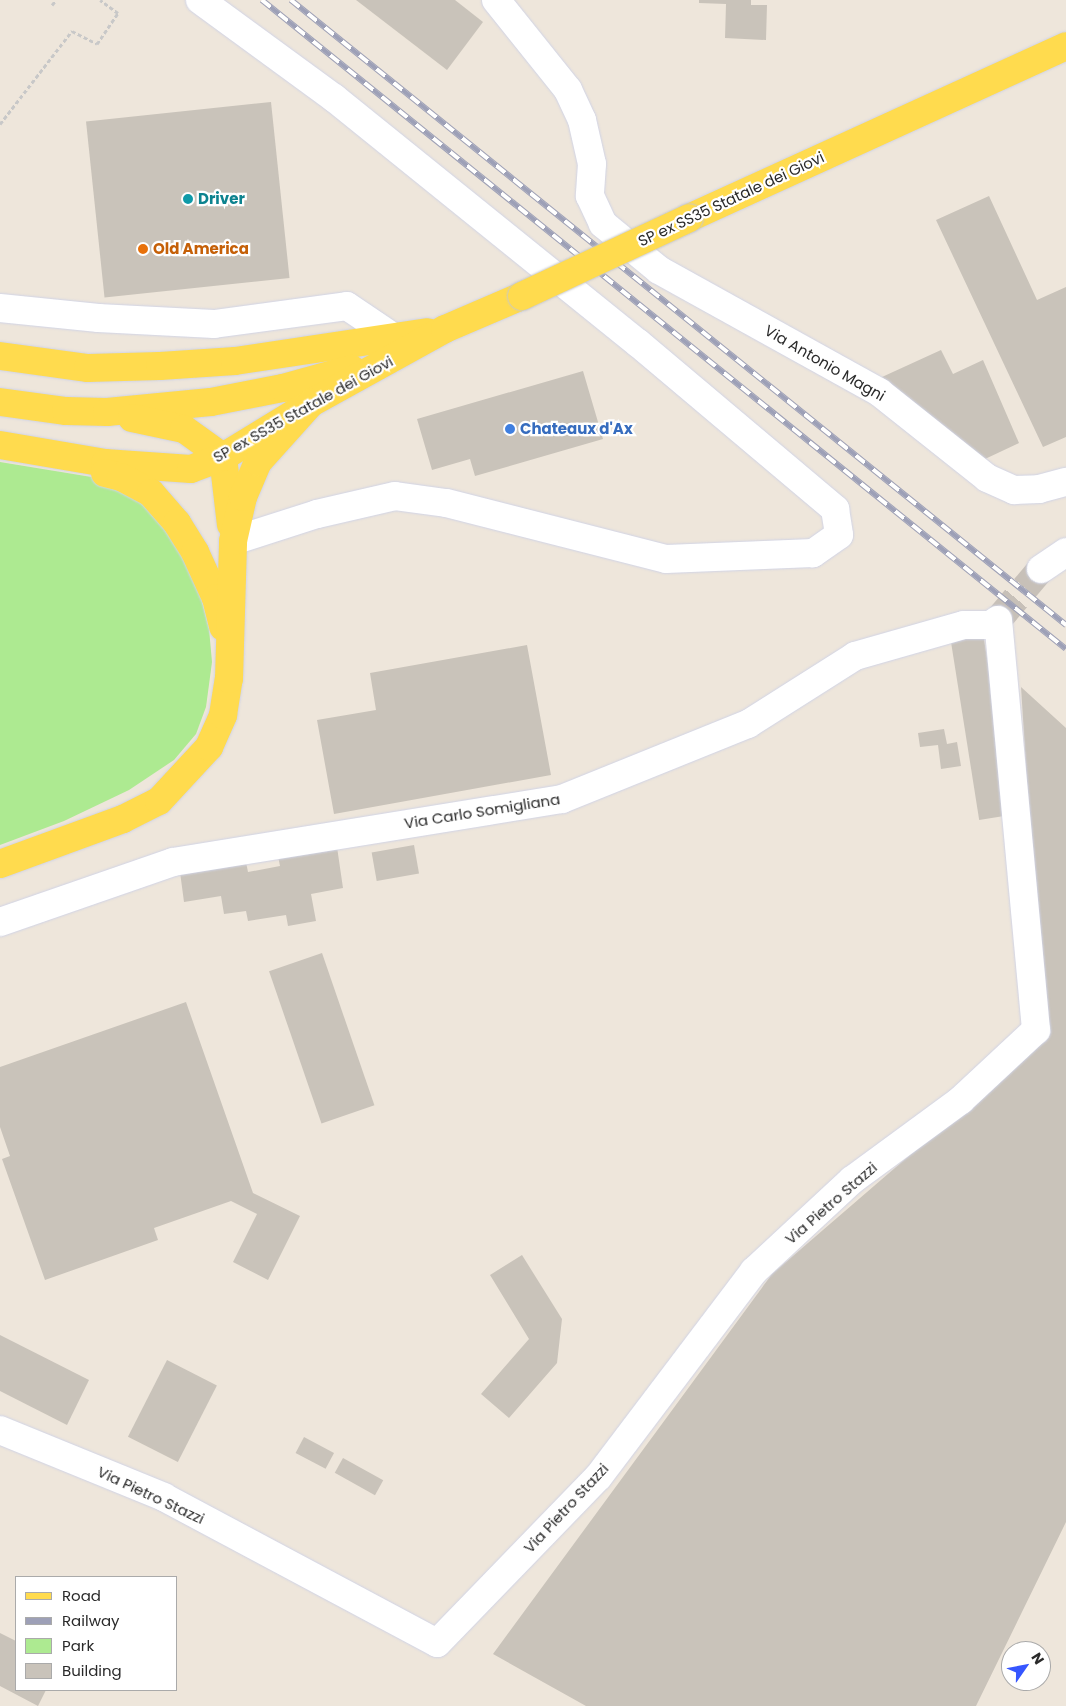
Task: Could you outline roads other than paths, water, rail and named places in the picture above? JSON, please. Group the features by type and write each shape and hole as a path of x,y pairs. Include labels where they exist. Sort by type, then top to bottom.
{"main road":[{"name":"SP ex SS35 Statale dei Giovi","path":"0,402 66,411 107,412 211,402 284,388 444,329 522,296 1066,46"},
{"path":"0,356 88,368 235,362 396,346"},
{"name":"SP ex SS35 Statale dei Giovi","path":"8,447 150,468 191,469 223,457 311,403 396,346"},
{"path":"233,541 243,497 258,462 311,403"},
{"path":"0,864 122,819 158,801 186,775 209,747 223,714 229,679 233,541 223,457 184,430 107,412"},
{"path":"8,447 121,477 151,493 177,523 195,552 216,598 229,647"}],"street":[{"path":"200,0 334,98 653,356 835,509 839,535 813,553 666,559 446,503 395,496 317,514 233,541"},
{"name":"Via Antonio Magni","path":"496,0 539,51 575,105 590,147 590,196 603,224 659,270 879,392 987,478 1014,490 1039,489 1066,482"},
{"path":"0,308 98,318 214,324 347,306 396,346"},
{"path":"1041,569 1066,552"},
{"name":"Via Carlo Somigliana","path":"0,922 173,862 562,800 748,724 854,656 955,628 990,625 998,620 1036,1030"},
{"name":"Via Pietro Stazzi","path":"0,1430 164,1497 437,1643 598,1477 754,1271 852,1180 961,1100 1036,1030"}],"tunnel":[{"path":"998,620 1041,569"}],"railway":[{"path":"262,0 1066,649"},
{"path":"291,0 1066,625"}],"place":[{"name":"Driver","path":"188,199"},
{"name":"Old America","path":"143,249"},
{"name":"Chateaux d'Ax","path":"510,429"}]}
